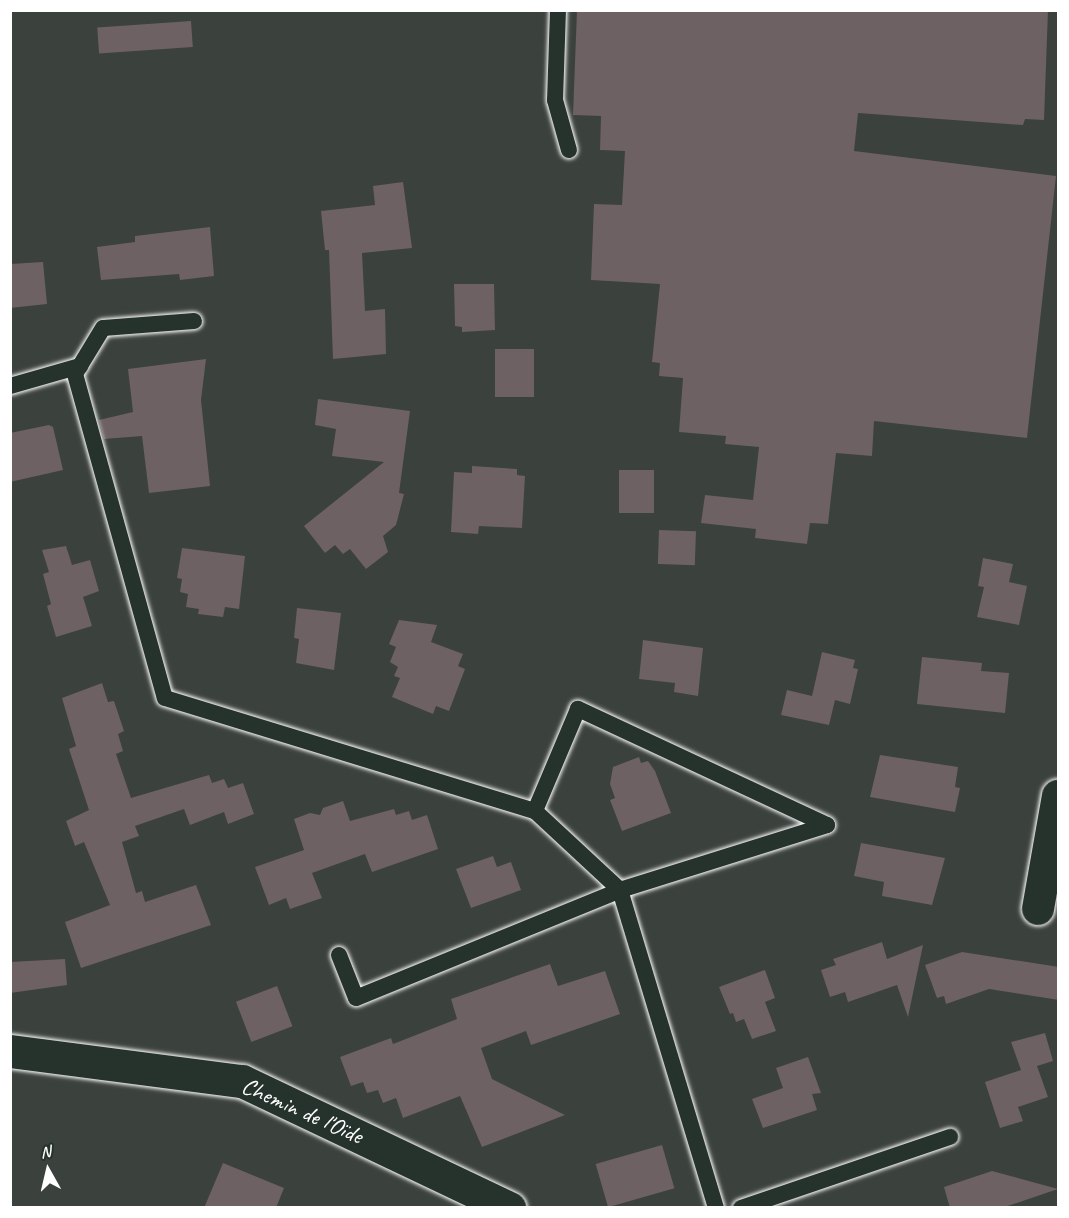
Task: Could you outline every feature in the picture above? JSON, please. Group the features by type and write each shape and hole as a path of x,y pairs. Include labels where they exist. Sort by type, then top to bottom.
{"street":[{"path":"1038,909 1058,805"},
{"name":"Chemin de l'Oïde","path":"10,1051 243,1081 509,1208"}],"lane":[{"path":"558,10 555,100 569,150"},
{"path":"194,321 103,328 75,374 165,698 535,812 620,890 716,1208"},
{"path":"10,386 80,366"},
{"path":"339,955 356,998 620,890 826,825 578,709 535,812"},
{"path":"741,1208 951,1137"}],"building":[{"path":"577,10 1048,10 1044,120 1025,119 1023,125 858,113 854,151 1056,176 1027,438 874,421 872,456 836,453 828,524 810,523 807,544 755,538 756,529 701,523 705,495 753,500 759,447 725,444 726,436 679,432 683,378 659,376 660,363 652,362 660,284 591,280 594,204 622,205 625,151 600,150 601,116 573,115"},
{"path":"191,21 193,47 99,53 97,28"},
{"path":"403,182 412,248 362,253 365,311 385,309 386,354 333,359 329,250 325,250 321,211 375,205 373,186"},
{"path":"210,227 214,276 180,280 179,274 101,280 97,247 135,242 135,236"},
{"path":"43,262 47,304 10,308 10,264"},
{"path":"454,284 494,284 495,330 462,332 462,327 455,326"},
{"path":"495,349 534,349 534,397 495,397"},
{"path":"206,359 201,400 210,486 149,493 142,436 104,439 99,420 133,412 128,369"},
{"path":"318,399 410,411 399,493 404,494 396,525 383,536 388,552 366,569 350,549 343,554 335,545 325,553 304,526 384,462 332,456 336,429 315,425"},
{"path":"49,425 53,427 63,470 10,482 10,433"},
{"path":"472,466 517,469 517,475 525,476 522,528 479,526 478,534 451,532 454,472 472,473"},
{"path":"619,470 654,470 654,513 619,513"},
{"path":"659,530 696,531 695,565 658,564"},
{"path":"66,546 72,565 90,560 99,591 83,597 92,626 56,637 47,606 51,604 43,574 49,572 42,550"},
{"path":"182,548 245,556 239,609 225,607 223,617 198,614 199,609 186,607 188,594 180,592 182,579 177,578"},
{"path":"983,558 1013,564 1009,582 1027,586 1019,625 977,617 984,587 978,586"},
{"path":"297,608 341,613 334,670 296,663 299,639 294,638"},
{"path":"399,620 437,625 431,642 463,654 458,666 465,669 449,711 436,706 433,714 392,697 400,678 394,676 398,667 390,662 396,647 389,644"},
{"path":"643,640 703,648 698,696 674,692 675,683 639,679"},
{"path":"822,652 855,660 853,668 858,669 850,704 835,700 829,725 781,715 787,690 812,696"},
{"path":"922,657 982,663 981,671 1009,673 1005,713 917,704"},
{"path":"102,683 108,702 114,701 124,731 118,734 123,751 116,754 131,798 209,775 212,783 224,779 228,788 243,783 254,814 228,824 224,812 190,825 184,809 135,826 139,836 122,842 136,893 142,891 145,902 196,885 211,925 81,968 65,922 110,905 84,842 75,846 66,821 89,810 69,749 76,746 62,698"},
{"path":"880,755 958,767 955,787 960,788 955,812 870,797"},
{"path":"639,757 641,763 648,761 655,771 671,813 622,831 610,800 615,798 610,784 613,767"},
{"path":"343,801 350,821 394,809 396,815 409,811 412,820 427,815 438,849 372,872 365,854 312,873 322,898 290,909 286,898 269,905 255,867 304,850 294,819 310,813 320,815 323,808"},
{"path":"861,843 945,858 932,905 882,896 884,882 854,876"},
{"path":"493,856 497,867 511,862 521,890 471,908 456,869"},
{"path":"882,942 887,959 923,945 908,1017 897,985 848,1002 845,992 830,997 821,970 836,965 833,959"},
{"path":"962,952 1059,967 1059,1000 989,989 946,1004 944,996 937,998 925,965"},
{"path":"65,959 67,985 10,993 10,962"},
{"path":"550,964 558,986 605,971 620,1014 531,1045 526,1031 481,1048 492,1079 565,1115 482,1147 460,1096 403,1118 396,1098 383,1103 378,1090 367,1093 363,1082 351,1086 340,1057 391,1038 393,1044 457,1019 451,999"},
{"path":"765,970 775,998 765,1002 776,1031 752,1039 744,1019 736,1022 733,1013 730,1014 719,987"},
{"path":"277,986 292,1026 251,1042 236,1002"},
{"path":"1045,1033 1053,1061 1037,1066 1048,1097 1018,1107 1023,1121 1000,1128 985,1082 1021,1070 1011,1042"},
{"path":"808,1057 821,1093 812,1094 817,1110 763,1128 752,1099 783,1088 776,1068"},
{"path":"662,1145 674,1188 608,1207 596,1164"},
{"path":"223,1163 284,1188 276,1208 204,1208"},
{"path":"992,1171 1058,1189 1002,1208 950,1208 944,1187"}]}
